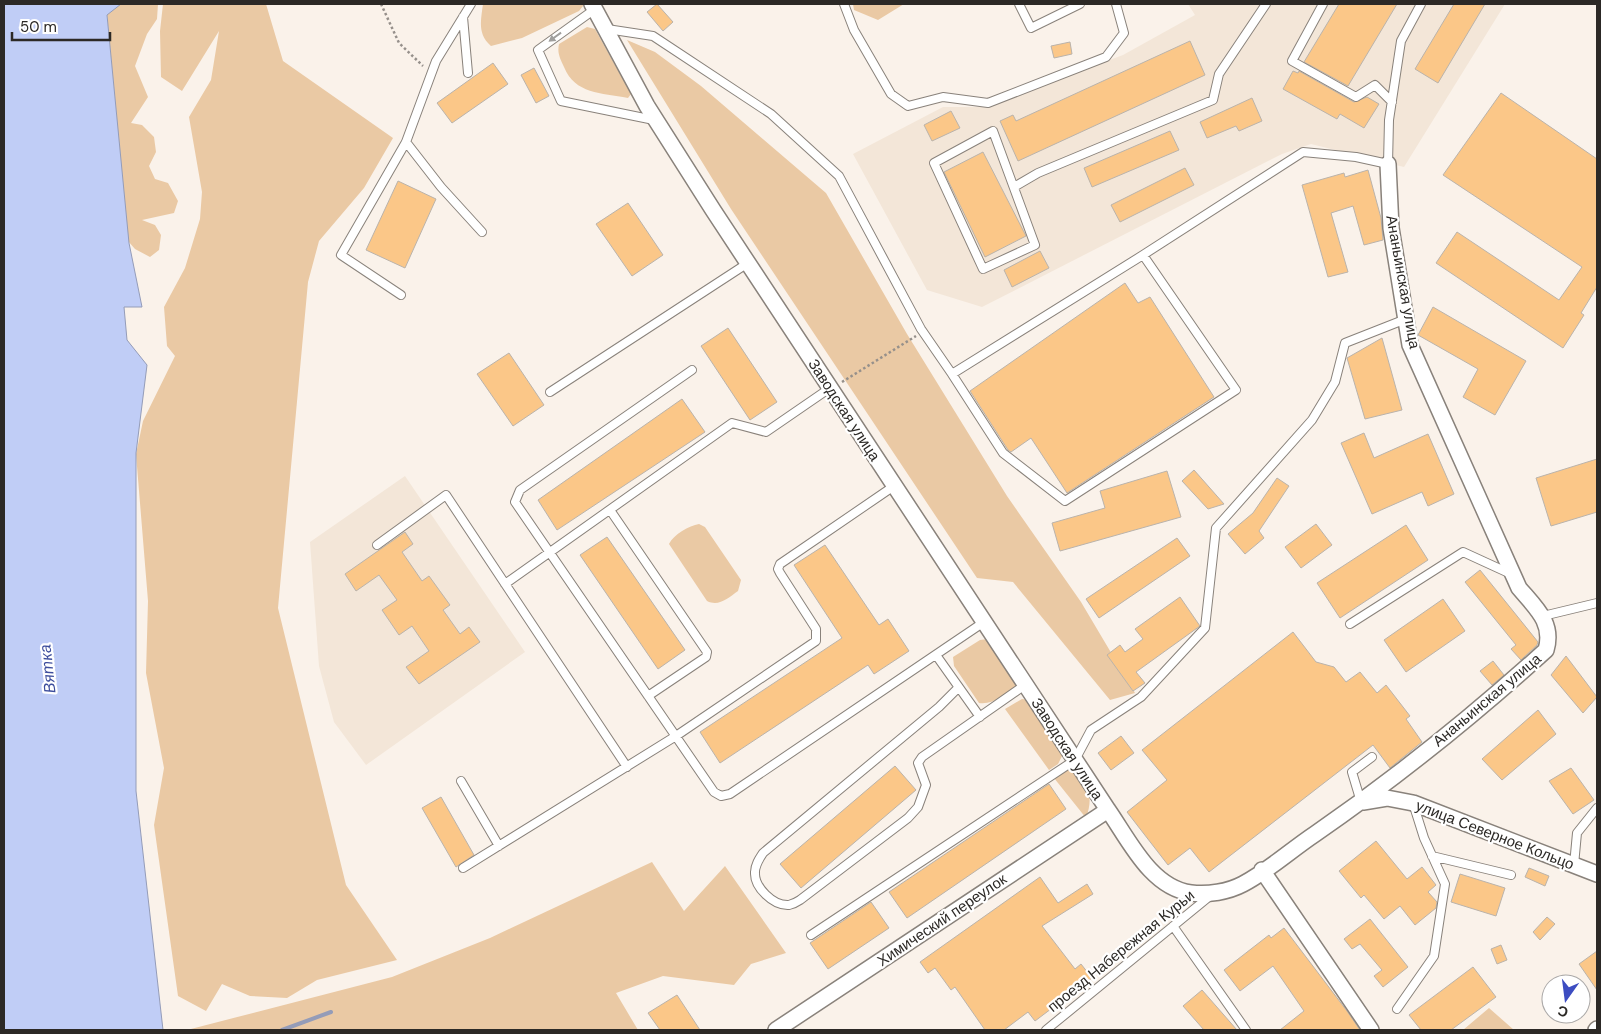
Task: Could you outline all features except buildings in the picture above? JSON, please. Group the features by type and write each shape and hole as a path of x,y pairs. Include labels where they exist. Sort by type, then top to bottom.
{"street":[{"name":"Заводская улица","path":"593,6 656,120 748,263 834,386 894,486 1108,810"},
{"name":"Ананьинская улица","path":"1108,810 1148,868 1166,884 1190,893 1214,893 1242,884 1361,802 1484,706 1546,650 1548,633 1543,616 1519,588 1410,345 1390,228 1388,164"},
{"name":"улица Северное Кольцо","path":"1361,802 1387,798 1413,803 1597,874"},
{"name":"Химический переулок","path":"776,1030 1108,810"},
{"path":"1262,870 1371,1030"}],"lane":[{"path":"401,295 341,255 406,142 436,61 471,4"},
{"path":"844,4 854,30 891,94 908,106 943,96 988,102 1106,57 1124,33 1116,4"},
{"path":"1019,4 1031,28 1080,4"},
{"path":"1014,186 1038,172 1213,100 1218,74 1266,4"},
{"path":"1323,4 1292,61 1356,97 1375,85 1392,102"},
{"path":"952,374 1144,255 1303,152 1356,157 1388,164 1389,120 1401,41 1421,4"},
{"path":"593,6 538,50 561,101 656,120"},
{"path":"463,17 468,73"},
{"path":"605,29 653,36 771,114 839,176 923,332 1003,453 1065,501 1236,390 1144,255"},
{"path":"993,131 1014,186 1035,245 983,269 934,163 993,131"},
{"path":"406,142 441,187 482,232"},
{"path":"550,392 748,263"},
{"path":"811,935 1075,760 1091,730 1141,697 1205,628 1216,528 1312,420 1335,382 1345,343 1406,319"},
{"path":"692,370 520,490 516,502 714,792 721,796 730,794 984,622"},
{"path":"505,584 732,423 766,432 834,386"},
{"path":"463,868 676,736 816,641 816,629 780,573 778,569 780,564 894,486"},
{"path":"377,545 446,495 627,766"},
{"path":"610,510 707,652 706,657 648,696"},
{"path":"1350,624 1463,552 1513,574"},
{"path":"1543,616 1597,603"},
{"path":"936,655 980,717"},
{"path":"958,688 939,707 763,853 755,868 756,881 768,897 778,904 790,905 800,900 908,818 918,807 926,785 918,764 922,757 1025,685"},
{"path":"1361,802 1352,772 1372,758"},
{"path":"461,781 499,846"},
{"path":"1397,1009 1434,956 1445,884 1432,856 1413,803"},
{"path":"1574,865 1577,834 1597,808"},
{"path":"1432,856 1511,875"},
{"name":"проезд Набережная Курьи","path":"1046,1030 1214,893"},
{"path":"1173,926 1246,1030"}],"path":[{"path":"382,4 400,43 432,74"},
{"path":"834,386 923,332"}],"shaded area":[{"path":"121,4 158,4 157,19 147,34 135,66 148,97 131,123 142,125 154,137 156,152 149,166 155,179 168,183 178,201 174,213 142,220 155,225 161,235 159,250 150,257 135,249 128,241 107,14"},
{"path":"163,4 266,4 283,61 393,138 364,188 319,241 308,282 278,608 346,885 397,960 317,980 287,998 250,996 222,984 206,1011 178,996 154,825 164,768 146,673 148,601 136,454 143,421 175,356 167,346 164,307 185,268 200,219 202,192 189,117 211,80 219,31 182,91 161,77 160,31"},
{"path":"483,4 583,4 583,6 579,11 522,38 491,46 482,32"},
{"path":"853,4 904,4 878,20 854,10"},
{"path":"1188,4 1505,4 1404,167 1311,144 1282,154 982,307 927,290 853,154 943,107 985,107 1123,55 1195,15"},
{"path":"587,27 595,29 631,94 628,98 590,91 575,83 569,76 559,56 559,44"},
{"path":"627,40 655,52 701,86 826,193 907,334 1007,496 1081,602 1135,693 1110,700 1013,582 977,578 731,209"},
{"path":"405,476 525,652 366,765 334,722 319,666 310,542"},
{"path":"699,524 705,527 741,580 738,591 727,599 716,603 707,601 669,544 682,531"},
{"path":"988,639 1017,680 1015,688 994,701 979,703 954,666 953,657 980,640"},
{"path":"1022,699 1028,700 1064,752 1058,764 1049,770 1005,709"},
{"path":"1073,765 1088,790 1090,802 1086,818 1054,778"},
{"path":"652,862 684,911 725,866 786,953 751,964 734,985 663,976 616,993 638,1030 187,1030 392,977 490,938"},
{"path":"1489,1008 1514,1030 1463,1030"}],"water":[{"name":"Вятка","path":"4,4 121,4 107,15 129,243 142,307 124,307 127,340 147,365 136,453 136,791 163,1030 4,1030"}],"waterway":[{"path":"282,1030 331,1012"}]}
